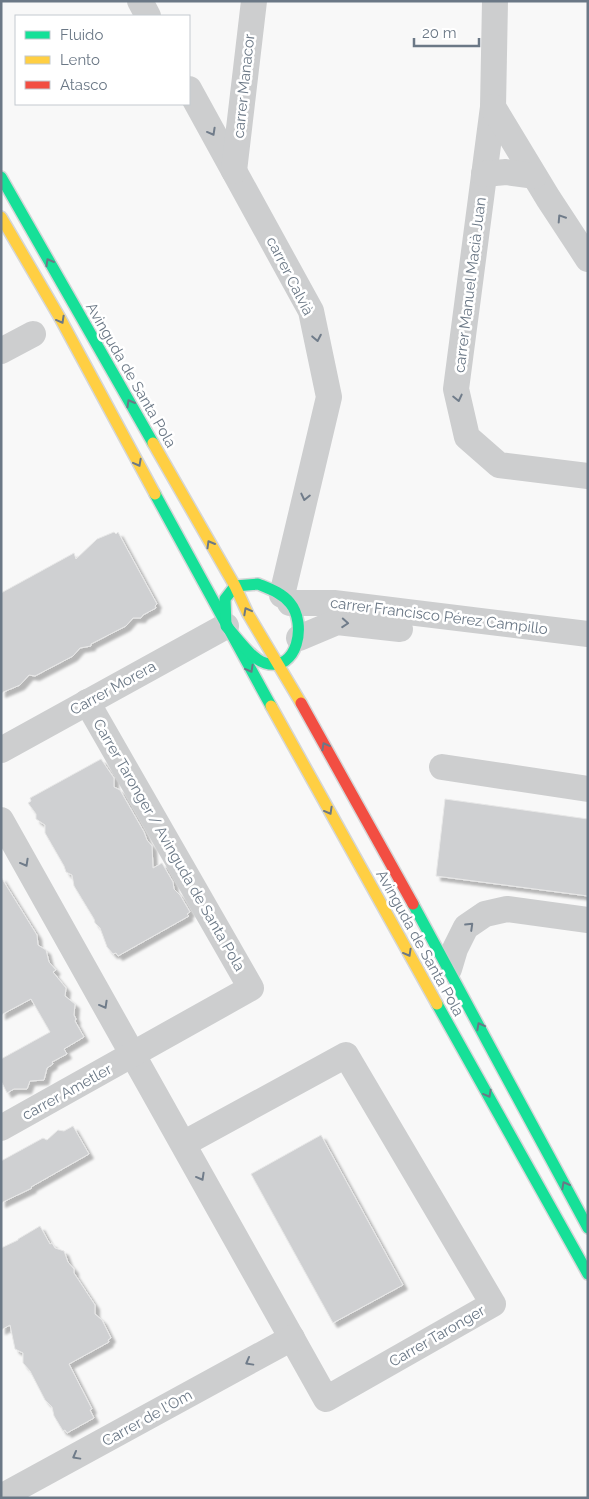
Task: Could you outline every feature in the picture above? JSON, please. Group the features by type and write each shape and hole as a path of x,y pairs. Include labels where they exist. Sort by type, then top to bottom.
{"main road":[{"name":"Avinguda de Santa Pola","path":"1,177 235,586 248,614 279,664 449,969 588,1228"},
{"name":"Avinguda de Santa Pola","path":"1,217 60,318 226,626 588,1274"},
{"path":"235,586 258,584 271,587 286,599 296,612 300,624 299,638 291,655 279,664"},
{"name":"Avinguda de Santa Pola","path":"235,586 226,599 226,626 258,660 267,664 279,664"}],"street":[{"path":"140,1 147,15"},
{"name":"carrer Manacor","path":"234,171 254,1"},
{"name":"carrer Manuel Macià Juan","path":"495,1 493,107 456,390 467,437 499,465 588,476"},
{"name":"carrer Calvià","path":"190,91 311,311 329,397 286,599"},
{"path":"493,107 534,176 588,259"},
{"path":"484,174 506,172 534,176"},
{"path":"1,351 33,334"},
{"name":"carrer Francisco Pérez Campillo","path":"286,599 334,603 588,634"},
{"name":"carrer Francisco Pérez Campillo","path":"299,638 337,622 588,648"},
{"name":"Carrer Morera","path":"1,750 226,626"},
{"name":"Carrer Taronger / Avinguda de Santa Pola","path":"87,702 251,988 132,1055"},
{"path":"442,767 588,789"},
{"name":"Carrer Taronger","path":"1,820 326,1399 493,1304 346,1055 183,1144"},
{"path":"449,969 455,949 466,927 485,914 507,909 588,920"},
{"name":"carrer Ametler","path":"1,1128 132,1055"},
{"name":"Carrer de l'Om","path":"1,1497 292,1338"}],"building":[{"path":"114,532 116,534 118,532 157,604 156,608 141,618 133,618 126,626 91,644 91,646 80,648 73,656 35,676 29,675 20,685 1,693 1,593 74,553 76,559 97,539"},
{"path":"101,759 114,778 114,787 120,790 152,846 153,868 162,863 173,882 174,889 190,912 187,914 189,916 118,956 116,953 113,954 107,947 100,928 95,923 74,886 72,875 66,872 45,833 45,825 36,819 36,814 28,803 31,801 30,798"},
{"path":"445,799 588,819 588,896 436,876"},
{"path":"1,877 37,935 38,945 46,950 49,962 56,970 53,972 66,988 65,996 75,1004 75,1021 84,1037 64,1049 67,1054 52,1062 53,1064 47,1068 44,1080 30,1081 27,1089 14,1089 7,1093 1,1081 1,1059 50,1032 31,999 1,1015"},
{"path":"73,1126 89,1154 32,1188 1,1203 1,1161 43,1138 47,1140 58,1130 64,1131"},
{"path":"321,1135 403,1285 333,1323 251,1174"},
{"path":"40,1226 50,1244 52,1243 55,1248 64,1251 68,1262 74,1269 74,1273 95,1305 95,1314 102,1320 111,1338 108,1340 109,1342 69,1364 92,1409 90,1410 94,1418 67,1433 65,1430 63,1431 54,1416 52,1407 45,1400 30,1371 23,1363 23,1353 15,1349 10,1325 1,1330 1,1248"}],"traffic: fast":[{"path":"1,177 153,443"},
{"path":"155,494 271,706"},
{"path":"258,584 276,592 287,600 295,612 298,622 296,644 292,654 285,661 276,664 265,663 254,657 226,626 225,599 235,586 258,584"},
{"path":"413,904 588,1228"},
{"path":"437,1004 588,1274"}],"traffic: slow":[{"path":"1,217 60,318 155,494"},
{"path":"153,443 235,586 248,614 301,703"},
{"path":"271,706 437,1004"}],"traffic: jam":[{"path":"301,703 413,904"}]}
